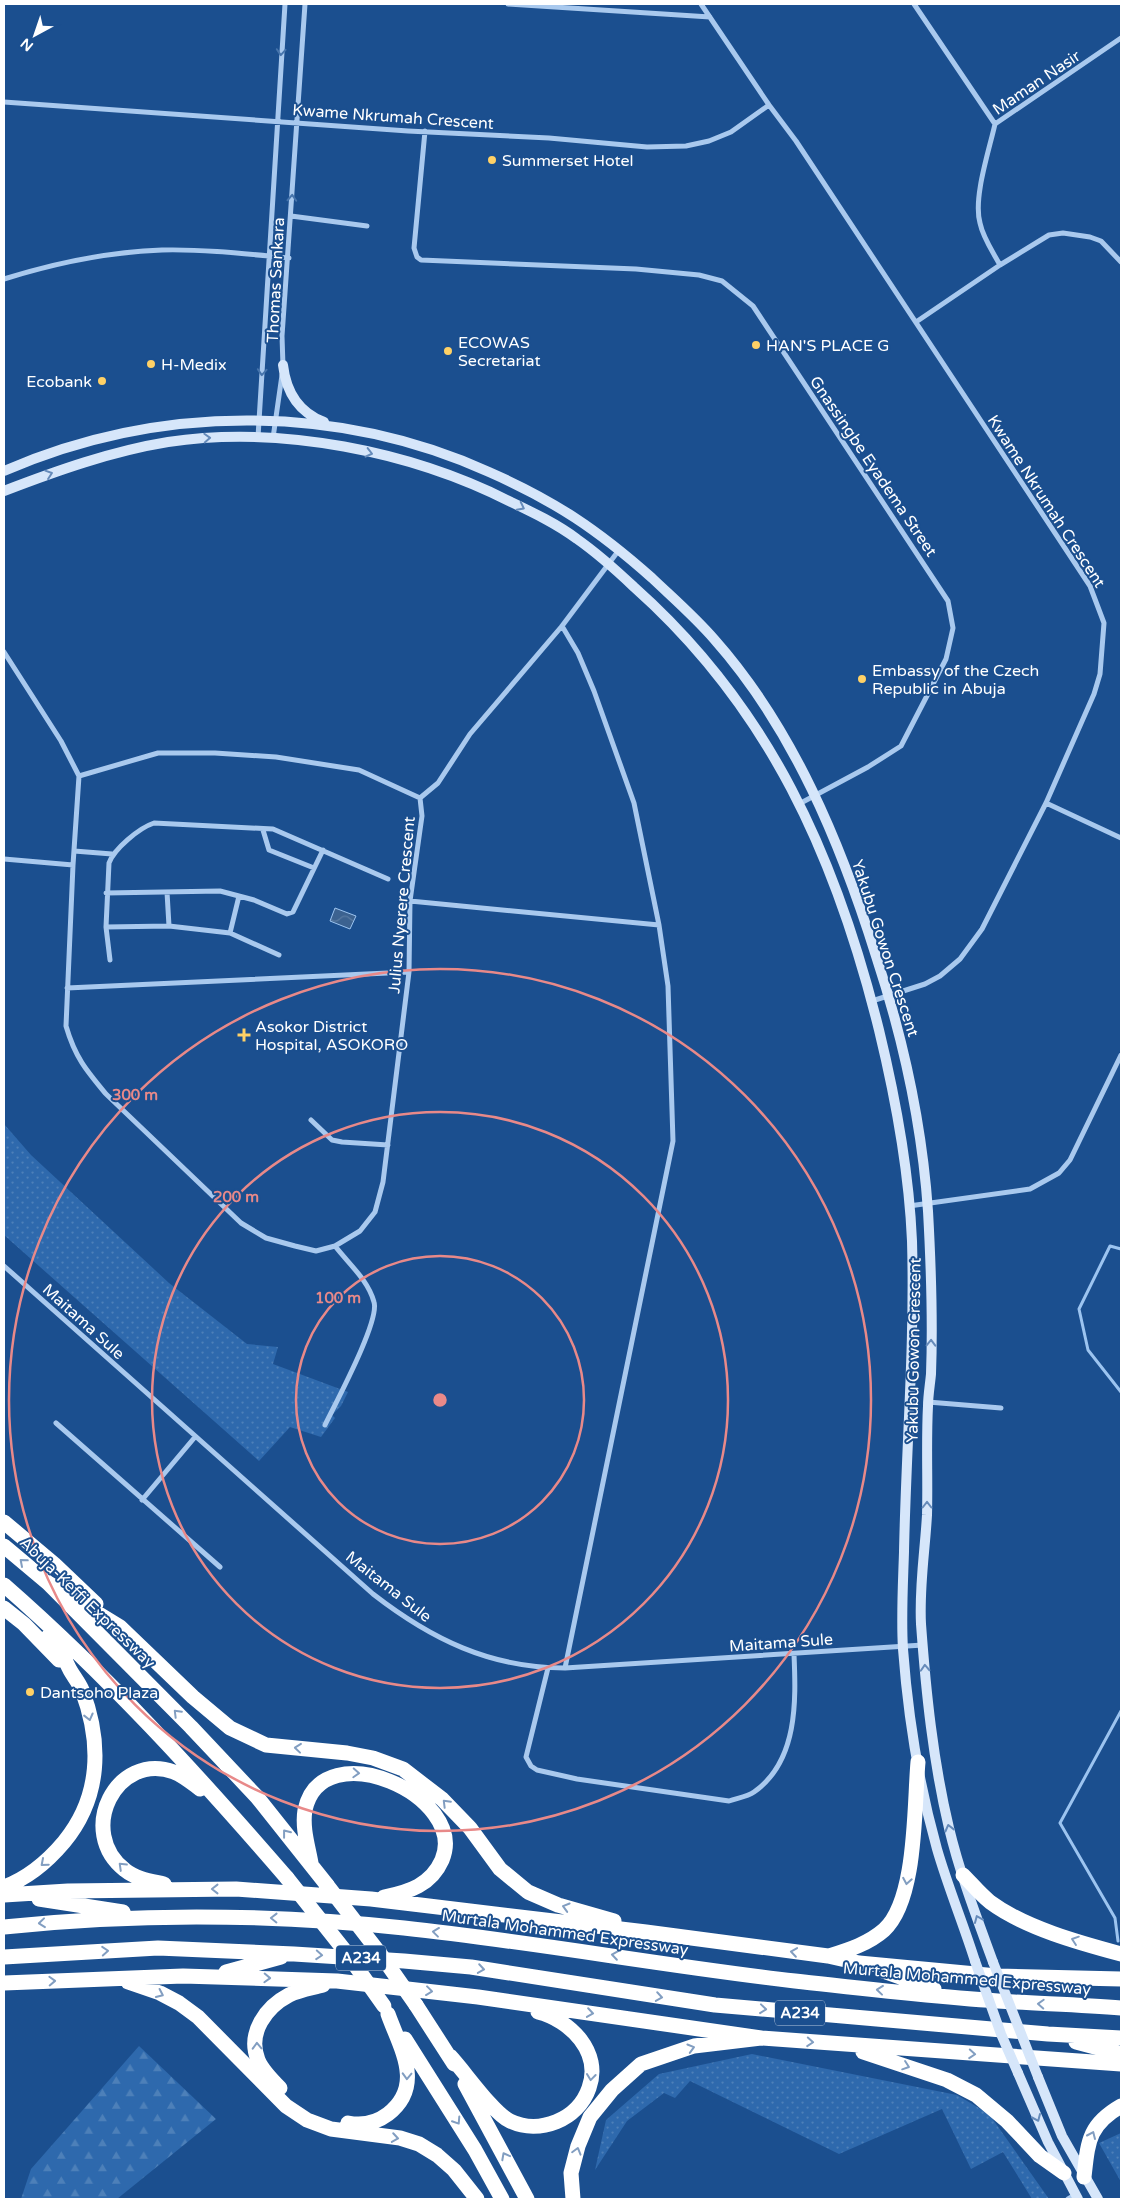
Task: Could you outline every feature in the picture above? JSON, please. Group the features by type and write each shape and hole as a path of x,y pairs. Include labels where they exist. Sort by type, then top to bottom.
{"highway":[{"name":"Abuja-Keffi Expressway","path":"4,1522 54,1564 120,1627"},
{"name":"Abuja-Keffi Expressway","path":"4,1546 48,1583 257,1797 376,1948 450,2056"},
{"path":"54,1564 98,1634"},
{"path":"48,1583 120,1627 193,1697 230,1728 266,1745 347,1753 373,1758 403,1769 442,1799 470,1828 500,1869 528,1892 558,1905 646,1932"},
{"name":"A234","path":"4,1586 80,1654 162,1738 287,1878 346,1952 386,2010 476,2150 502,2199"},
{"path":"4,1608 24,1624 71,1672"},
{"path":"5,1892 54,1855 71,1833 86,1808 94,1781 96,1756 82,1689 40,1617"},
{"path":"24,1624 80,1654"},
{"path":"828,1956 860,1946 884,1930 900,1907 908,1882 918,1762"},
{"path":"183,1889 139,1877 125,1870 108,1852 102,1833 103,1817 106,1804 112,1793 125,1780 140,1772 157,1769 174,1772 190,1781 232,1815"},
{"path":"312,1867 305,1835 305,1810 311,1795 332,1776 350,1772 369,1774 409,1792 428,1806 440,1820 445,1838 444,1854 440,1866 431,1878 420,1886 407,1892 371,1899"},
{"path":"963,1875 990,1902 1042,1929 1121,1954"},
{"name":"Murtala Mohammed Expressway","path":"5,1892 236,1889 371,1899 646,1932 828,1956 859,1963 997,1976 1121,1980"},
{"path":"5,1892 149,1917"},
{"name":"Murtala Mohammed Expressway","path":"4,1927 58,1921 149,1917 279,1918 401,1928 556,1947 796,1981 1012,2002 1121,2008"},
{"name":"A234","path":"4,1958 158,1948 294,1954 470,1967 715,2005 1048,2034"},
{"path":"210,1977 294,1954"},
{"path":"859,1963 957,1997"},
{"path":"4,1983 210,1977 337,1981 478,1997 761,2038 1121,2064"},
{"path":"114,1979 144,1987 179,2003 198,2018 286,2106 306,2120 331,2129 400,2138 419,2144 437,2155 454,2170 477,2199"},
{"path":"337,1981 290,1995 270,2007 262,2017 258,2029 256,2050 258,2060 278,2086 293,2100 322,2116 351,2124 366,2124 381,2119 395,2109 404,2096 408,2082 408,2069 386,2010"},
{"path":"450,2056 499,2114 526,2127 546,2126 564,2119 579,2105 589,2088 592,2068 587,2048 568,2027 554,2018 541,2013 478,1997"},
{"path":"1048,2034 1121,2038"},
{"path":"1048,2034 1121,2054"},
{"path":"573,2199 571,2174 578,2146 590,2117 612,2090 641,2064 694,2046 761,2038"},
{"path":"843,2045 947,2080 976,2095 1007,2121 1040,2156 1064,2173"},
{"name":"A234","path":"450,2056 527,2199"},
{"path":"1084,2177 1088,2141 1092,2131 1106,2115 1121,2106"}],"main road":[{"path":"283,365 285,380 290,394 302,409 317,419 332,425"},
{"name":"Yakubu Gowon Crescent","path":"4,471 62,449 134,430 165,425 259,419 332,425 379,435 470,463 523,487 569,512 620,550 681,605 714,639 736,666 782,733 814,796 859,903 889,996 912,1090 927,1205 932,1295 928,1402 927,1516 921,1585 924,1645 931,1726 949,1829 993,1962 1038,2077 1062,2136 1098,2199"},
{"name":"Yakubu Gowon Crescent","path":"4,491 86,462 140,448 196,439 273,438 358,450 452,476 498,495 544,519 576,538 609,564 658,608 692,643 722,678 766,743 799,804 837,891 851,929 872,1002 896,1101 910,1206 913,1295 905,1513 903,1645 918,1762 935,1843 1001,2034 1048,2142 1064,2173 1073,2198"}],"street":[{"path":"258,437 270,256 276,121 285,4"},
{"name":"Thomas Sankara","path":"273,438 283,365 282,336 289,258 296,123 305,4"},
{"path":"508,4 710,17"},
{"name":"Kwame Nkrumah Crescent","path":"701,4 769,105 796,141 1090,586 1104,623 1100,674 1094,694 1046,803 982,929 960,959 940,976 872,1002"},
{"path":"914,4 995,124"},
{"name":"Maman Nasir","path":"1000,265 980,224 978,212 979,198 995,124 1121,38"},
{"name":"Kwame Nkrumah Crescent","path":"4,102 647,147 686,146 708,141 731,132 769,105"},
{"name":"Gnassingbe Eyadema Street","path":"425,131 414,248 417,257 428,262 636,268 699,275 722,281 753,306 948,601 952,615 951,641 946,659 901,746 892,753 799,804"},
{"path":"291,216 367,226"},
{"path":"916,322 1000,265 1049,235 1063,233 1090,237 1101,241 1121,262"},
{"path":"4,279 72,261 123,252 164,250 289,258"},
{"name":"Julius Nyerere Crescent","path":"335,1246 360,1231 375,1212 383,1182 409,972 410,901 422,816 420,798 438,782 470,734 562,626 620,550"},
{"path":"562,626 578,653 634,803 668,986 674,1113 673,1141 565,1668"},
{"path":"4,652 61,741 79,776 66,1026 74,1050 90,1075 120,1108 241,1223 266,1238 294,1246 316,1250 335,1246 366,1284 375,1304 370,1329 325,1425"},
{"path":"79,776 158,753 215,753 276,757 359,770 420,798"},
{"path":"1046,803 1121,838"},
{"path":"110,960 106,927 106,894 109,863 112,854 147,826 154,823 273,829 388,879"},
{"path":"264,830 269,850 314,868"},
{"path":"106,894 220,891 287,914 293,912 323,850"},
{"path":"74,851 112,854"},
{"path":"4,859 73,865"},
{"path":"167,892 169,926"},
{"path":"230,933 239,896"},
{"path":"410,901 658,925"},
{"path":"106,927 169,926 230,933 279,955"},
{"path":"67,988 409,972"},
{"path":"910,1206 1030,1189 1059,1174 1070,1160 1121,1055"},
{"path":"311,1120 332,1140 388,1145"},
{"name":"Maitama Sule","path":"4,1266 195,1438 373,1594 426,1631 485,1657 516,1665 565,1668 924,1645"},
{"path":"928,1402 1002,1408"},
{"path":"56,1423 220,1567"},
{"path":"142,1500 195,1438"},
{"path":"548,1668 526,1757 531,1766 537,1770 577,1779 729,1801 753,1793 764,1784 785,1752 792,1731 795,1680 794,1654"}],"green space":[{"path":"4,1124 31,1155 169,1283 247,1344 278,1347 273,1364 348,1392 341,1406 332,1415 335,1418 321,1437 290,1427 259,1461 4,1235"},
{"path":"139,2046 216,2119 117,2199 21,2199 31,2169"},
{"path":"752,2054 957,2095 989,2114 1049,2199 1032,2199 1003,2152 971,2169 942,2109 839,2154 690,2081 675,2098 664,2093 627,2121 595,2170 606,2120 659,2074"},
{"path":"1121,2133 1121,2182 1099,2143"}],"water":[{"path":"335,908 356,916 350,929 330,921"}],"waterway":[{"path":"1121,1249 1110,1246 1079,1309 1088,1350 1121,1392"},
{"path":"1118,1941 1115,1918 1060,1823 1121,1711"}],"place":[{"name":"Summerset Hotel","path":"492,160"},
{"name":"HAN'S PLACE G","path":"756,345"},
{"name":"ECOWAS Secretariat","path":"448,351"},
{"name":"H-Medix","path":"151,364"},
{"name":"Ecobank","path":"102,381"},
{"name":"Embassy of the Czech Republic in Abuja","path":"862,679"},
{"name":"Asokor District Hospital, ASOKORO","path":"244,1035"},
{"name":"Dantsoho Plaza","path":"30,1692"}]}
